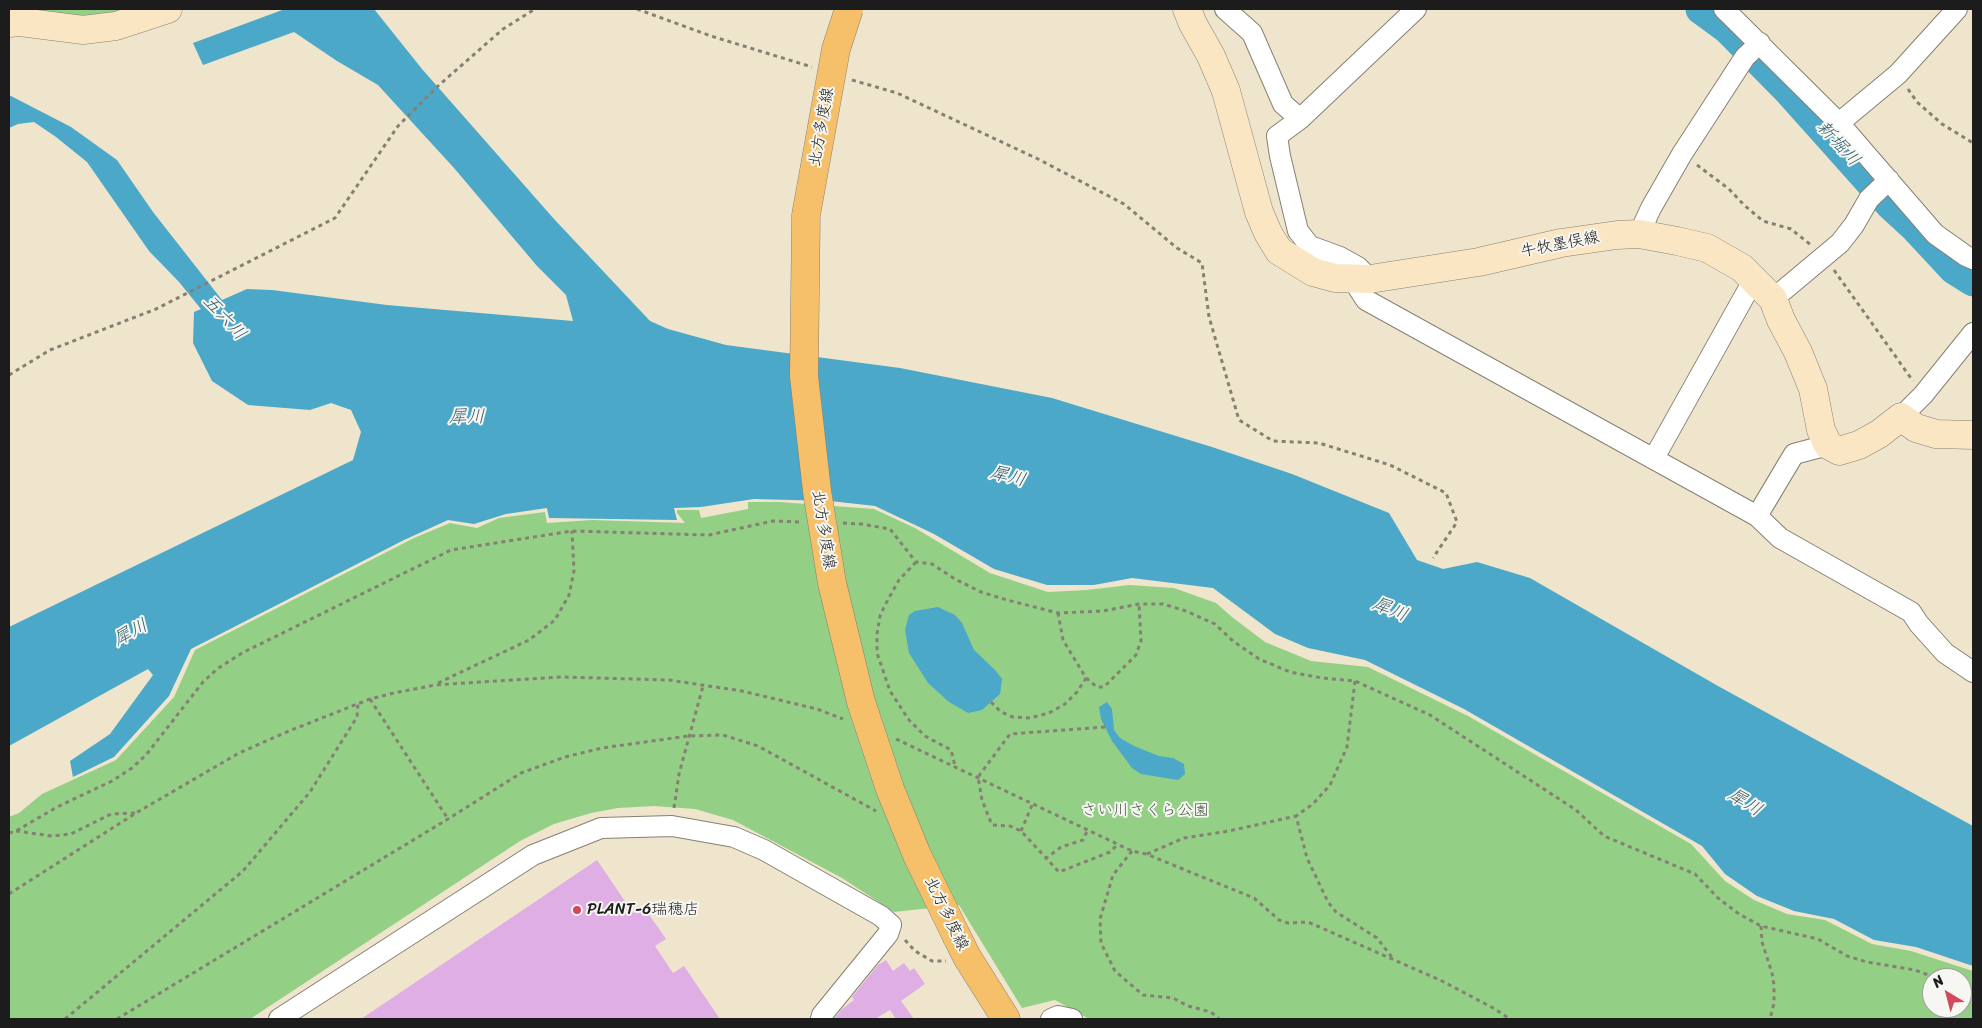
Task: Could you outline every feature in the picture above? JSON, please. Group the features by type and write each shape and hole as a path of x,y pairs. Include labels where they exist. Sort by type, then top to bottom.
{"main road":[{"path":"9,23 83,30 116,26 168,9"},
{"name":"北方多度線","path":"849,9 836,49 806,215 804,376 816,481 832,583 862,702 893,797 917,855 962,947 1006,1019"},
{"name":"牛牧墨俣線","path":"1187,9 1226,91 1259,212 1268,233 1279,251 1313,272 1335,278 1362,279 1479,262 1561,243 1639,234 1706,248 1742,268 1774,298 1781,320 1798,352 1813,389 1821,430 1828,445"},
{"path":"1828,445 1839,451 1858,446 1879,434 1901,417 1916,428 1936,434 1973,436"}],"street":[{"path":"1225,9 1252,33 1283,104 1300,119"},
{"path":"1416,9 1300,119 1277,136 1298,231 1310,246 1346,260 1358,267 1366,300 1757,516 1780,538 1911,612 1919,624 1945,653 1973,672"},
{"path":"1724,9 1753,49 1839,123 1887,182 1935,234 1973,259"},
{"path":"1839,123 1898,74 1957,9"},
{"path":"9,15 32,17 46,26"},
{"path":"1639,234 1682,154 1753,49"},
{"path":"1774,298 1840,243 1854,225 1869,198 1887,182"},
{"path":"1654,458 1754,279"},
{"path":"1901,417 1923,395 1973,334"},
{"path":"1757,516 1794,454 1828,445"},
{"path":"279,1019 533,856 601,828 672,826 734,837 764,850 881,916 891,925 888,934 822,1015 821,1019"},
{"path":"1051,1019 1058,1016 1072,1019"}],"path":[{"path":"9,375 50,350 156,309 335,218 398,126 438,86 503,28 535,9"},
{"path":"637,9 711,36 813,68"},
{"path":"1898,74 1917,102 1942,124 1973,143"},
{"path":"850,79 897,94 1038,159 1124,204 1177,248 1202,264 1209,317 1239,420 1274,441 1319,443 1390,464 1446,493 1457,522 1433,558"},
{"path":"1682,154 1729,189 1763,221 1790,229 1824,256 1923,395"},
{"path":"9,833 57,807 112,782 132,768 146,755 203,682 217,669 242,653 451,550 572,531 709,535 773,521 802,522"},
{"path":"842,523 890,529 916,562 932,564 955,579 981,592 1033,608 1058,613 1103,611 1139,604 1163,604 1186,610 1215,624 1233,641 1259,659 1290,672 1322,678 1356,680 1430,715 1576,810 1604,836 1695,874 1718,898 1739,914 1761,926 1818,939 1847,956 1867,962 1922,973"},
{"path":"436,685 529,640 556,620 569,595 574,571 572,531"},
{"path":"916,562 899,580 885,604 878,625 878,654 890,691 909,720 925,736 951,750 955,766"},
{"path":"1058,613 1063,640 1086,678 1097,687 1104,687 1136,655 1141,641 1139,604"},
{"path":"9,894 136,813 238,753 370,699 436,685 587,676 669,680 742,691 818,710 846,720"},
{"path":"991,702 1001,712 1013,717 1030,718 1049,713 1065,704 1077,692 1086,678"},
{"path":"1146,854 1184,838 1229,831 1296,816 1313,804 1330,785 1347,747 1356,680"},
{"path":"672,826 679,774 703,686"},
{"path":"370,699 448,819"},
{"path":"64,1019 243,871 310,792 357,717 358,704"},
{"path":"1106,727 1010,734 978,777 982,800 992,825 1010,826 1021,831 1059,872 1110,852 1118,844"},
{"path":"116,1019 521,773 564,757 602,748 688,736 723,735 758,746 879,813"},
{"path":"892,737 1132,851 1146,854 1254,898 1279,920 1288,923 1308,922 1442,981 1510,1019"},
{"path":"1021,831 1033,803"},
{"path":"16,830 52,836 71,834 111,814 136,813"},
{"path":"1296,816 1307,858 1328,902 1336,912 1377,938 1395,960"},
{"path":"1045,859 1062,847 1083,840 1088,829"},
{"path":"1132,851 1113,875 1100,919 1100,943 1115,971 1143,996 1173,998 1188,1006 1211,1012 1219,1019"},
{"path":"891,925 914,952 932,961 955,961 962,947"},
{"path":"1761,926 1762,942 1772,972 1774,985 1774,1003 1770,1019"}],"green space":[{"path":"9,9 137,9 101,21 9,11"},
{"name":"さい川さくら公園","path":"748,502 779,502 874,509 915,528 990,573 1048,592 1129,585 1174,588 1216,603 1265,642 1311,661 1368,667 1468,716 1691,844 1725,881 1754,900 1787,914 1825,920 1872,944 1911,951 1964,968 1922,968 1922,1018 1972,1018 1973,971 1973,1019 1089,1019 1055,1000 1022,1008 959,905 894,912 842,878 733,820 695,809 654,806 618,808 591,813 554,824 520,841 250,1019 9,1019 9,817 19,813 42,794 116,760 174,697 195,650 414,538 450,523 477,528 499,518 545,512 547,523 592,520 685,523 677,513 677,510 699,510 701,518 748,509"}],"water":[{"name":"犀川","path":"285,9 374,9 422,69 554,219 650,321 668,329 726,345 900,368 1052,398 1212,447 1292,474 1389,513 1417,560 1443,569 1477,562 1530,578 1718,686 1973,826 1973,966 1916,947 1874,940 1834,919 1794,911 1757,896 1725,874 1702,846 1464,709 1365,660 1308,648 1275,634 1213,588 1132,578 1094,585 1047,585 994,569 934,534 875,506 830,501 754,499 701,507 674,508 677,520 549,518 547,508 506,514 474,524 448,520 404,540 191,649 169,696 114,757 73,777 70,761 110,734 153,675 148,669 9,746 9,627 353,460 361,432 351,410 331,403 310,410 248,405 212,381 193,343 194,312 201,309 179,282 149,251 87,162 34,122 18,124 9,128 9,95 71,127 117,160 153,212 222,300 247,289 272,290 387,305 573,321 566,295 537,266 454,168 378,85 337,61 294,32 203,65 193,43"},
{"path":"938,607 955,615 962,623 974,650 1002,679 1000,694 982,710 968,713 949,702 928,683 909,653 905,630 909,615 915,611"},
{"path":"1107,702 1112,709 1114,730 1120,738 1134,746 1159,756 1173,758 1184,764 1185,774 1178,780 1141,774 1132,768 1112,741 1101,719 1099,707"}],"building":[{"name":"PLANT-6瑞穂店","path":"597,860 633,913 643,906 666,939 655,946 673,973 684,966 720,1019 361,1019"},
{"path":"886,960 893,971 904,963 910,971 914,968 925,984 901,1001 914,1019 896,1019 890,1010 875,1019 834,1019 842,1009 854,1000 852,997 878,965"}],"waterway":[{"name":"新堀川","path":"1701,9 1727,28 1789,91 1890,204 1914,226 1954,269 1973,281"}],"place":[{"name":"PLANT-6瑞穂店","path":"577,910"}],"water label":[{"name":"五六川","path":"224,318"}]}
